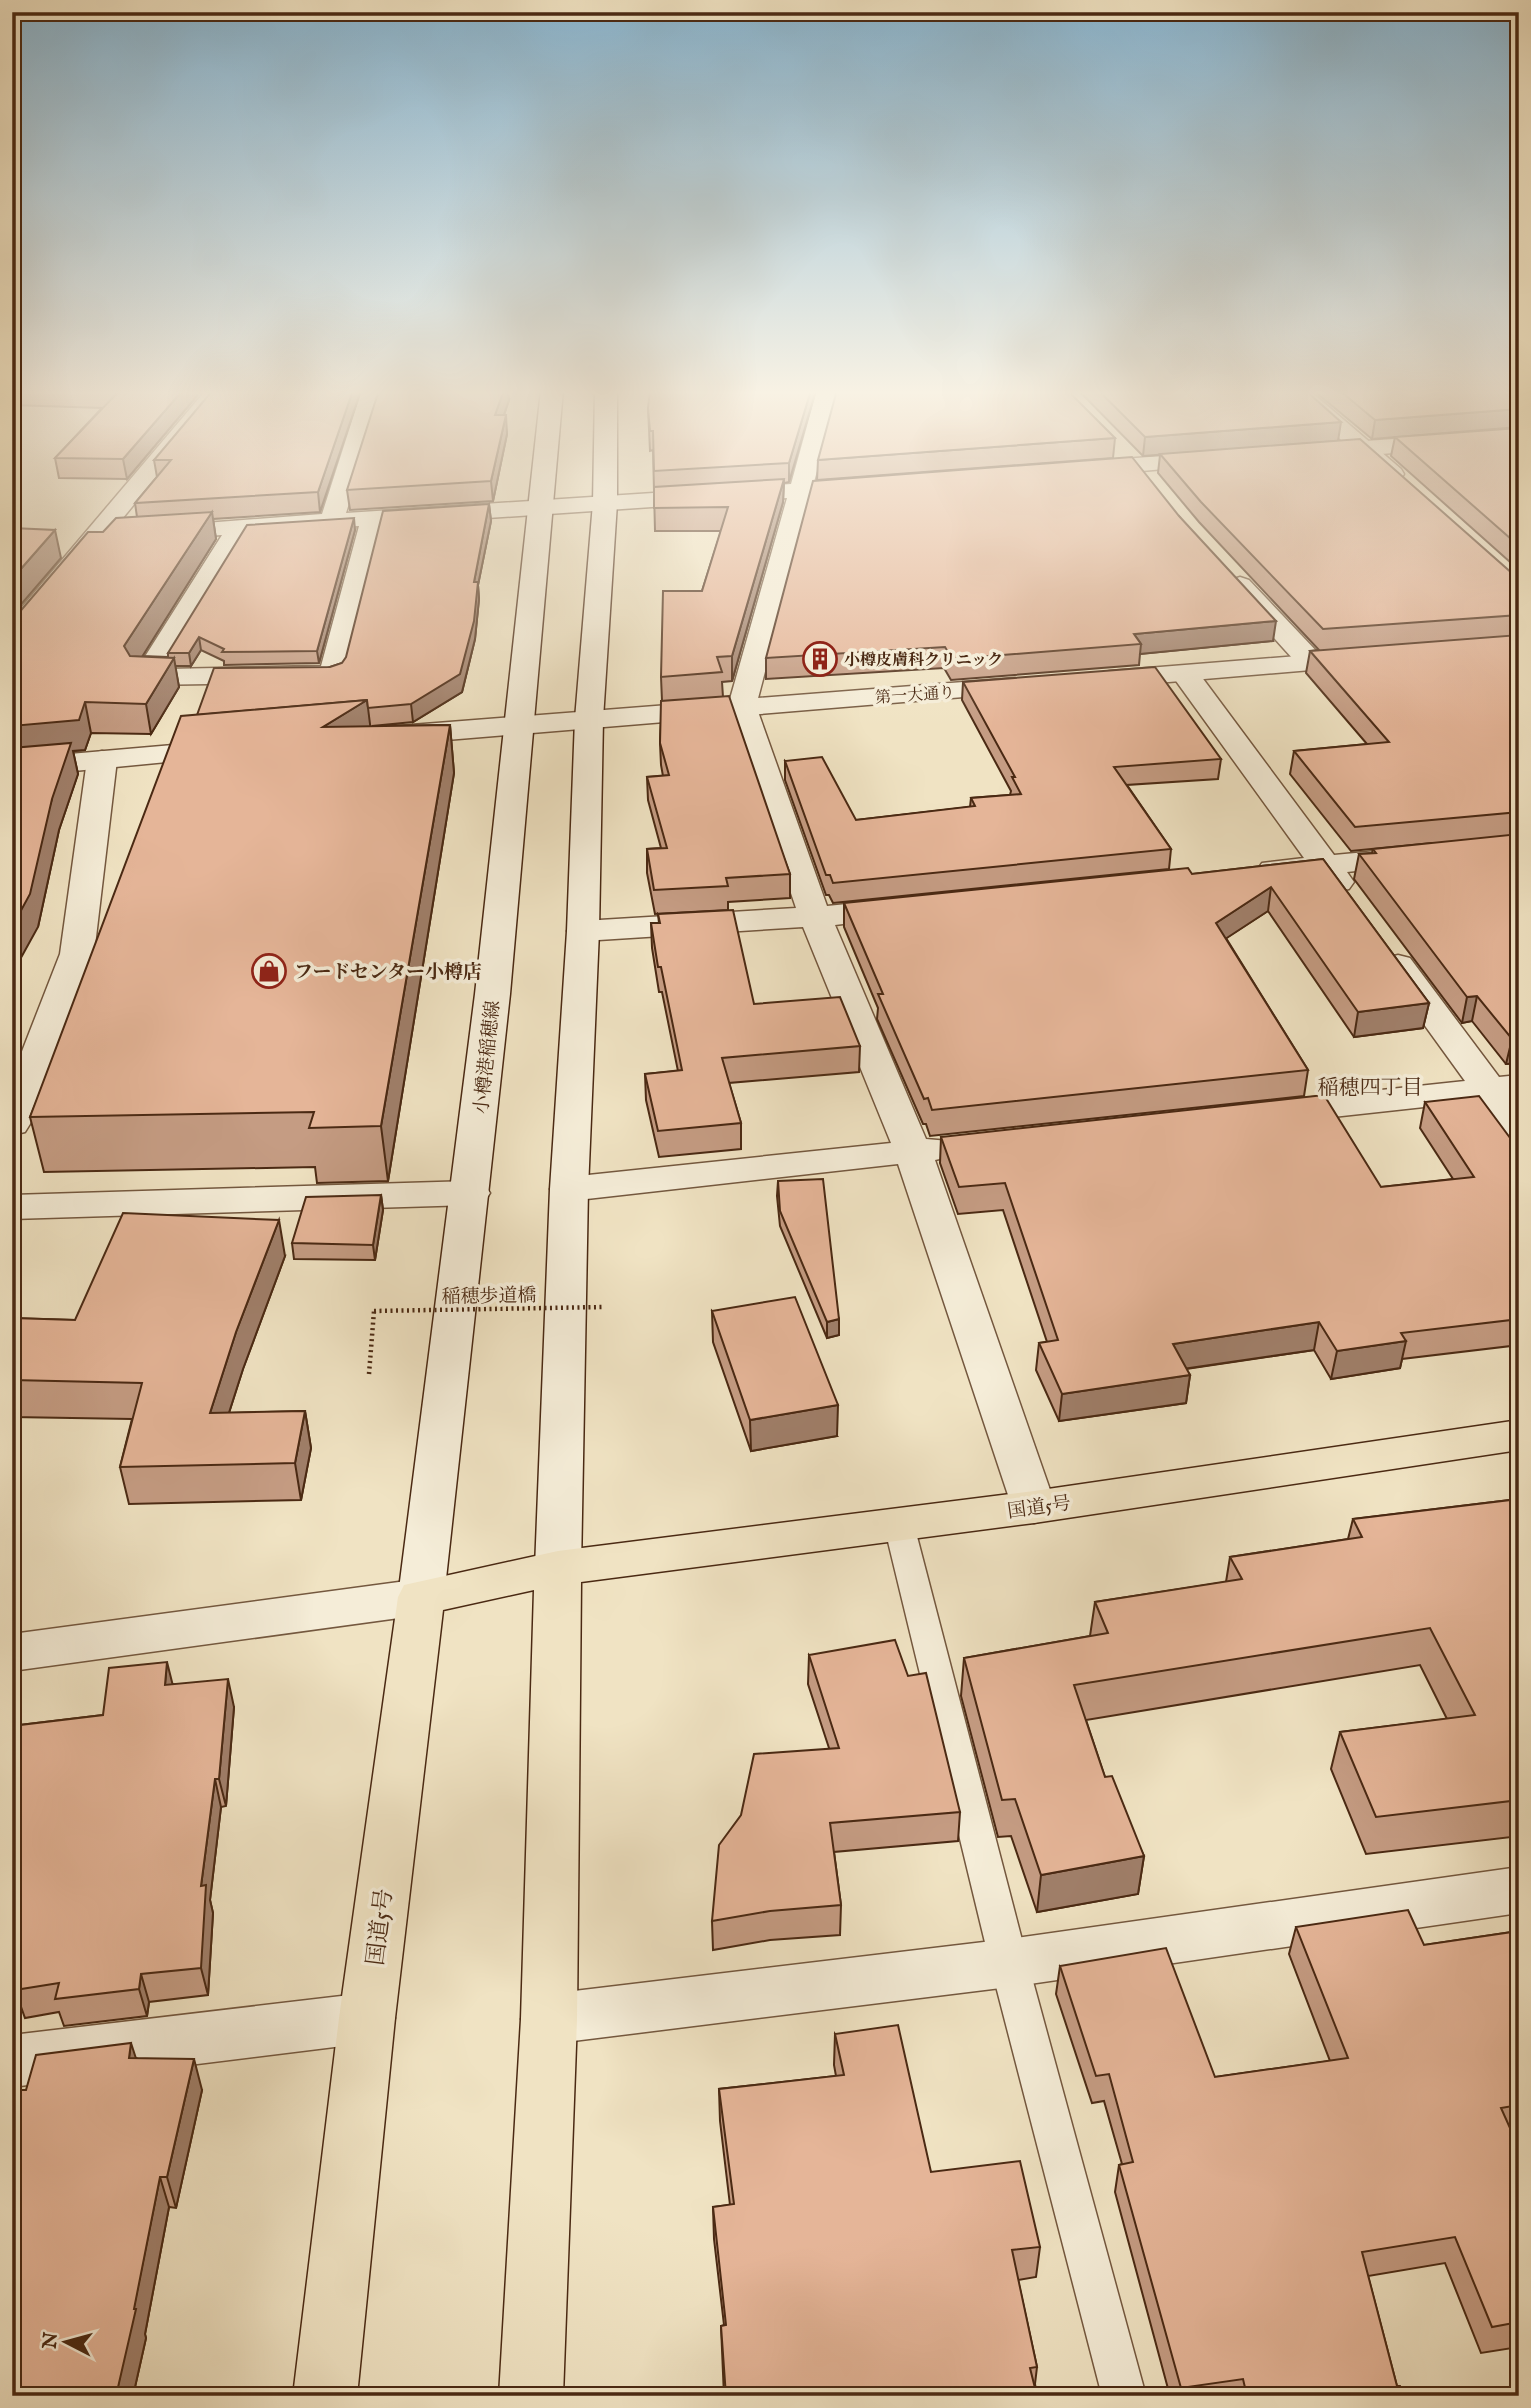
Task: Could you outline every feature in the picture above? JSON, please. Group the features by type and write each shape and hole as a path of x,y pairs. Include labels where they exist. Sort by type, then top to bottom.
{"highway":[{"name":"国道5号","path":"325,2396 367,2018 421,1597 558,1568 1034,1507 1519,1435"},
{"path":"531,2396 549,2019 558,1568"}],"street":[{"path":"12,636 122,502"},
{"path":"332,520 338,502"},
{"name":"小樽港稲穂線","path":"421,1597 471,1193 542,502"},
{"path":"93,537 615,502"},
{"path":"799,502 742,706 815,918 913,1152 1034,1507"},
{"path":"558,1568 569,1189 583,931 589,719 605,503"},
{"path":"239,527 146,677 332,674 373,518"},
{"path":"1226,569 1312,663"},
{"path":"1088,681 1381,657"},
{"path":"1185,674 1358,910"},
{"name":"第一大通り","path":"372,737 1047,684"},
{"path":"12,768 250,747"},
{"path":"12,1124 77,954 102,760"},
{"path":"1242,873 1436,854"},
{"path":"583,931 815,918 925,906"},
{"path":"1382,943 1504,1088 1519,1130"},
{"path":"1242,1116 1504,1088"},
{"path":"569,1189 968,1146"},
{"path":"12,1207 471,1193"},
{"path":"12,1653 421,1597"},
{"path":"549,2019 1009,1963 1519,1889"},
{"path":"12,2061 367,2018"}],"lane":[{"path":"899,1525 1009,1963 1124,2396"}],"path":[{"name":"稲穂歩道橋","path":"369,1374 374,1311 604,1307"}],"building":[{"path":"654,502 777,502 732,656 717,657 722,672 661,677 663,591 702,591 728,507 654,508"},
{"path":"807,502 1168,502 1276,621 1134,634 1141,644 952,659 945,647 766,658"},
{"path":"1201,502 1432,502 1513,574 1519,576 1519,615 1323,629"},
{"path":"1469,502 1519,502 1519,546"},
{"path":"489,504 474,582 478,582 474,621 460,674 411,704 368,708 367,700 197,715 214,668 330,667 342,663 346,657 383,511"},
{"path":"212,512 124,646 130,656 174,658 146,704 85,702 79,720 12,726 12,616 17,615 88,532 103,532 116,518"},
{"path":"354,518 317,651 222,652 224,649 199,637 189,653 168,653 247,525"},
{"path":"12,528 55,530 12,579"},
{"path":"1519,635 1519,812 1355,827 1294,751 1389,742 1310,651"},
{"path":"1155,667 1221,759 1114,767 1171,849 833,883 830,875 826,875 785,761 822,757 856,820 975,806 971,798 1021,794 1012,777 1015,777 963,682"},
{"path":"729,696 790,874 726,878 728,886 654,890 647,849 667,848 647,777 669,775 660,743 661,701"},
{"name":"フードセンター小樽店","path":"367,700 323,727 450,725 381,1126 309,1128 314,1112 30,1117 181,716"},
{"path":"71,743 52,799 30,894 12,927 12,748"},
{"path":"1519,834 1519,1038 1512,1039 1477,996 1467,997 1359,854 1376,853 1373,849"},
{"path":"1323,859 1429,1003 1358,1012 1271,887 1216,923 1308,1070 932,1110 928,1098 924,1099 878,994 883,994 844,903 1188,868 1192,874"},
{"path":"733,910 754,1004 840,997 860,1046 722,1058 741,1123 658,1131 645,1074 682,1070 661,967 658,967 651,923 660,923 658,914"},
{"path":"1324,1095 1381,1187 1474,1177 1425,1102 1479,1096 1519,1150 1519,1319 1401,1333 1406,1341 1337,1351 1319,1322 1173,1344 1190,1375 1062,1394 1039,1343 1058,1340 1005,1183 959,1187 941,1137"},
{"path":"823,1179 839,1319 827,1322 780,1211 778,1181"},
{"path":"381,1195 373,1245 292,1243 306,1197"},
{"path":"123,1213 279,1220 236,1332 210,1413 305,1411 295,1463 120,1467 142,1383 12,1380 12,1318 75,1320"},
{"path":"795,1297 838,1405 750,1420 712,1311"},
{"path":"1519,1499 1519,1800 1376,1817 1340,1732 1475,1715 1430,1628 1074,1685 1105,1777 1112,1776 1144,1856 1041,1875 1015,1799 1002,1800 964,1658 1108,1633 1095,1602 1242,1579 1230,1557 1362,1537 1353,1519"},
{"path":"895,1640 908,1676 926,1673 960,1812 830,1823 841,1905 770,1911 712,1921 719,1845 741,1815 754,1754 839,1748 809,1655"},
{"path":"167,1662 165,1685 228,1679 219,1779 215,1779 201,1886 206,1885 201,1968 141,1974 139,1989 55,1999 59,1983 15,1990 20,1938 12,1939 12,1726 103,1715 109,1668"},
{"path":"1408,1910 1424,1945 1519,1931 1519,2105 1501,2108 1519,2148 1519,2322 1492,2327 1455,2237 1362,2252 1397,2386 1400,2386 1403,2396 1247,2396 1243,2379 1181,2388 1119,2165 1133,2162 1109,2074 1096,2076 1060,1966 1166,1948 1215,2077 1348,2058 1296,1927"},
{"path":"898,2025 931,2172 1020,2161 1040,2247 1012,2250 1037,2367 1030,2368 1037,2396 726,2396 721,2326 726,2325 713,2207 734,2204 719,2089 844,2075 835,2034"},
{"path":"131,2043 129,2058 194,2059 167,2177 160,2177 136,2309 116,2396 12,2396 12,2090 26,2090 36,2055"}],"place":[{"name":"小樽皮膚科クリニック","path":"820,659"},
{"name":"フードセンター小樽店","path":"269,971"}],"district":[{"name":"稲穂四丁目","path":"1370,1087"}]}
